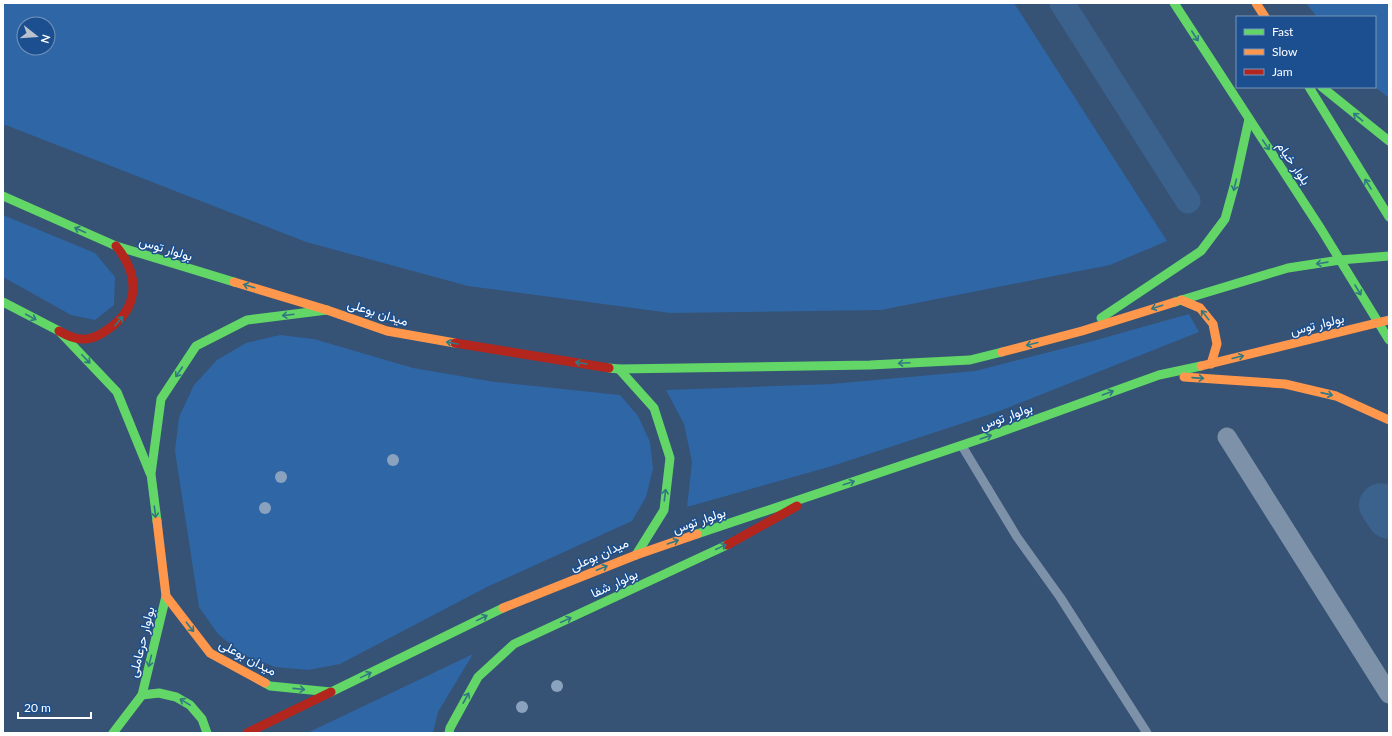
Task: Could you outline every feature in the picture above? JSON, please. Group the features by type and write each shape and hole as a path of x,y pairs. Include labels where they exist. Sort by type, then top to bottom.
{"main road":[{"name":"بلوار خیام","path":"1174,3 1321,229 1389,340"},
{"path":"1256,3 1264,16"},
{"path":"1310,88 1389,217"},
{"path":"1323,88 1373,129 1389,140"},
{"path":"1082,331 1201,250 1225,219 1235,183 1249,119"},
{"name":"بولوار توس","path":"3,196 116,246 327,310"},
{"path":"3,302 59,331 80,339 98,336 114,327 126,313 133,296 133,278 127,261 116,246"},
{"path":"619,369 870,365 970,360 1082,331 1288,268 1340,260 1389,256"},
{"path":"1181,300 1200,308 1213,324 1217,344 1211,364"},
{"name":"میدان بوعلی","path":"327,310 387,331 485,349 619,369 654,408 670,458 664,510 636,554 495,612 331,692 270,686 210,653 166,596 151,474 161,399 196,346 247,320 327,310"},
{"name":"بولوار توس","path":"636,554 962,446 1159,375 1211,364 1378,321 1389,320"},
{"path":"59,331 117,392 151,474"},
{"path":"1159,375 1285,384 1336,396 1389,420"},
{"name":"بولوار شفا","path":"449,733 450,728 478,677 514,644 737,540 823,492"},
{"name":"بولوار حرعاملی","path":"114,733 142,696 166,596"},
{"path":"247,733 331,692"},
{"path":"142,696 159,693 176,697 190,705 202,719 207,733"}],"street":[{"path":"1227,437 1389,694"}],"lane":[{"path":"962,446 1017,537 1060,597 1147,733"}],"shaded area":[{"path":"3,3 1014,3 1167,241 1110,265 881,310 670,313 468,286 306,242 3,124"},
{"path":"1306,3 1389,3 1389,98 1376,88 1376,16 1316,16"},
{"path":"3,215 95,253 115,277 114,305 95,320 71,315 3,277"},
{"path":"1189,314 1199,332 997,412 829,467 687,507 692,462 684,424 666,390 831,384 975,371 1089,342"},
{"path":"280,335 314,339 413,368 495,382 620,395 638,416 650,442 653,469 646,497 632,521 487,587 340,664 308,670 275,667 244,655 218,634 199,607 175,451 179,417 194,385 217,360 246,343"},
{"path":"473,654 438,712 433,733 307,733"}],"waterway":[{"path":"1062,3 1188,201"},
{"path":"1381,505 1389,517"}],"traffic: fast":[{"path":"1174,3 1321,229 1389,340"},
{"path":"1310,88 1389,217"},
{"path":"1323,88 1389,141"},
{"path":"1101,318 1201,251 1225,219 1235,183 1249,119"},
{"path":"3,196 116,246 234,282"},
{"path":"1175,302 1288,268 1340,260 1389,256"},
{"path":"3,302 59,331 117,392 150,473"},
{"path":"157,521 151,474 161,399 196,346 247,320 327,310"},
{"path":"609,368 870,365 970,360 1002,352"},
{"path":"697,534 995,434 1159,375 1201,366"},
{"path":"619,369 654,408 670,458 664,510 636,555"},
{"path":"449,733 450,728 478,677 514,644 727,545"},
{"path":"113,733 142,695 166,596"},
{"path":"265,683 270,686 331,692 503,608"},
{"path":"142,695 159,693 176,697 190,705 202,719 207,733"}],"traffic: slow":[{"path":"1256,3 1264,16"},
{"path":"234,282 327,310 387,331 455,343"},
{"path":"1181,300 1200,308 1213,324 1217,344 1211,364"},
{"path":"1002,352 1082,331 1175,302"},
{"path":"1201,366 1389,320"},
{"path":"1184,377 1285,384 1336,396 1389,420"},
{"path":"157,521 166,596 210,653 265,683"},
{"path":"503,608 636,555 697,534"}],"traffic: jam":[{"path":"59,331 76,338 92,338 107,330 126,312 131,301 133,291 132,280 124,257 116,246"},
{"path":"455,343 609,368"},
{"path":"727,545 797,506"},
{"path":"247,733 331,692"}]}
